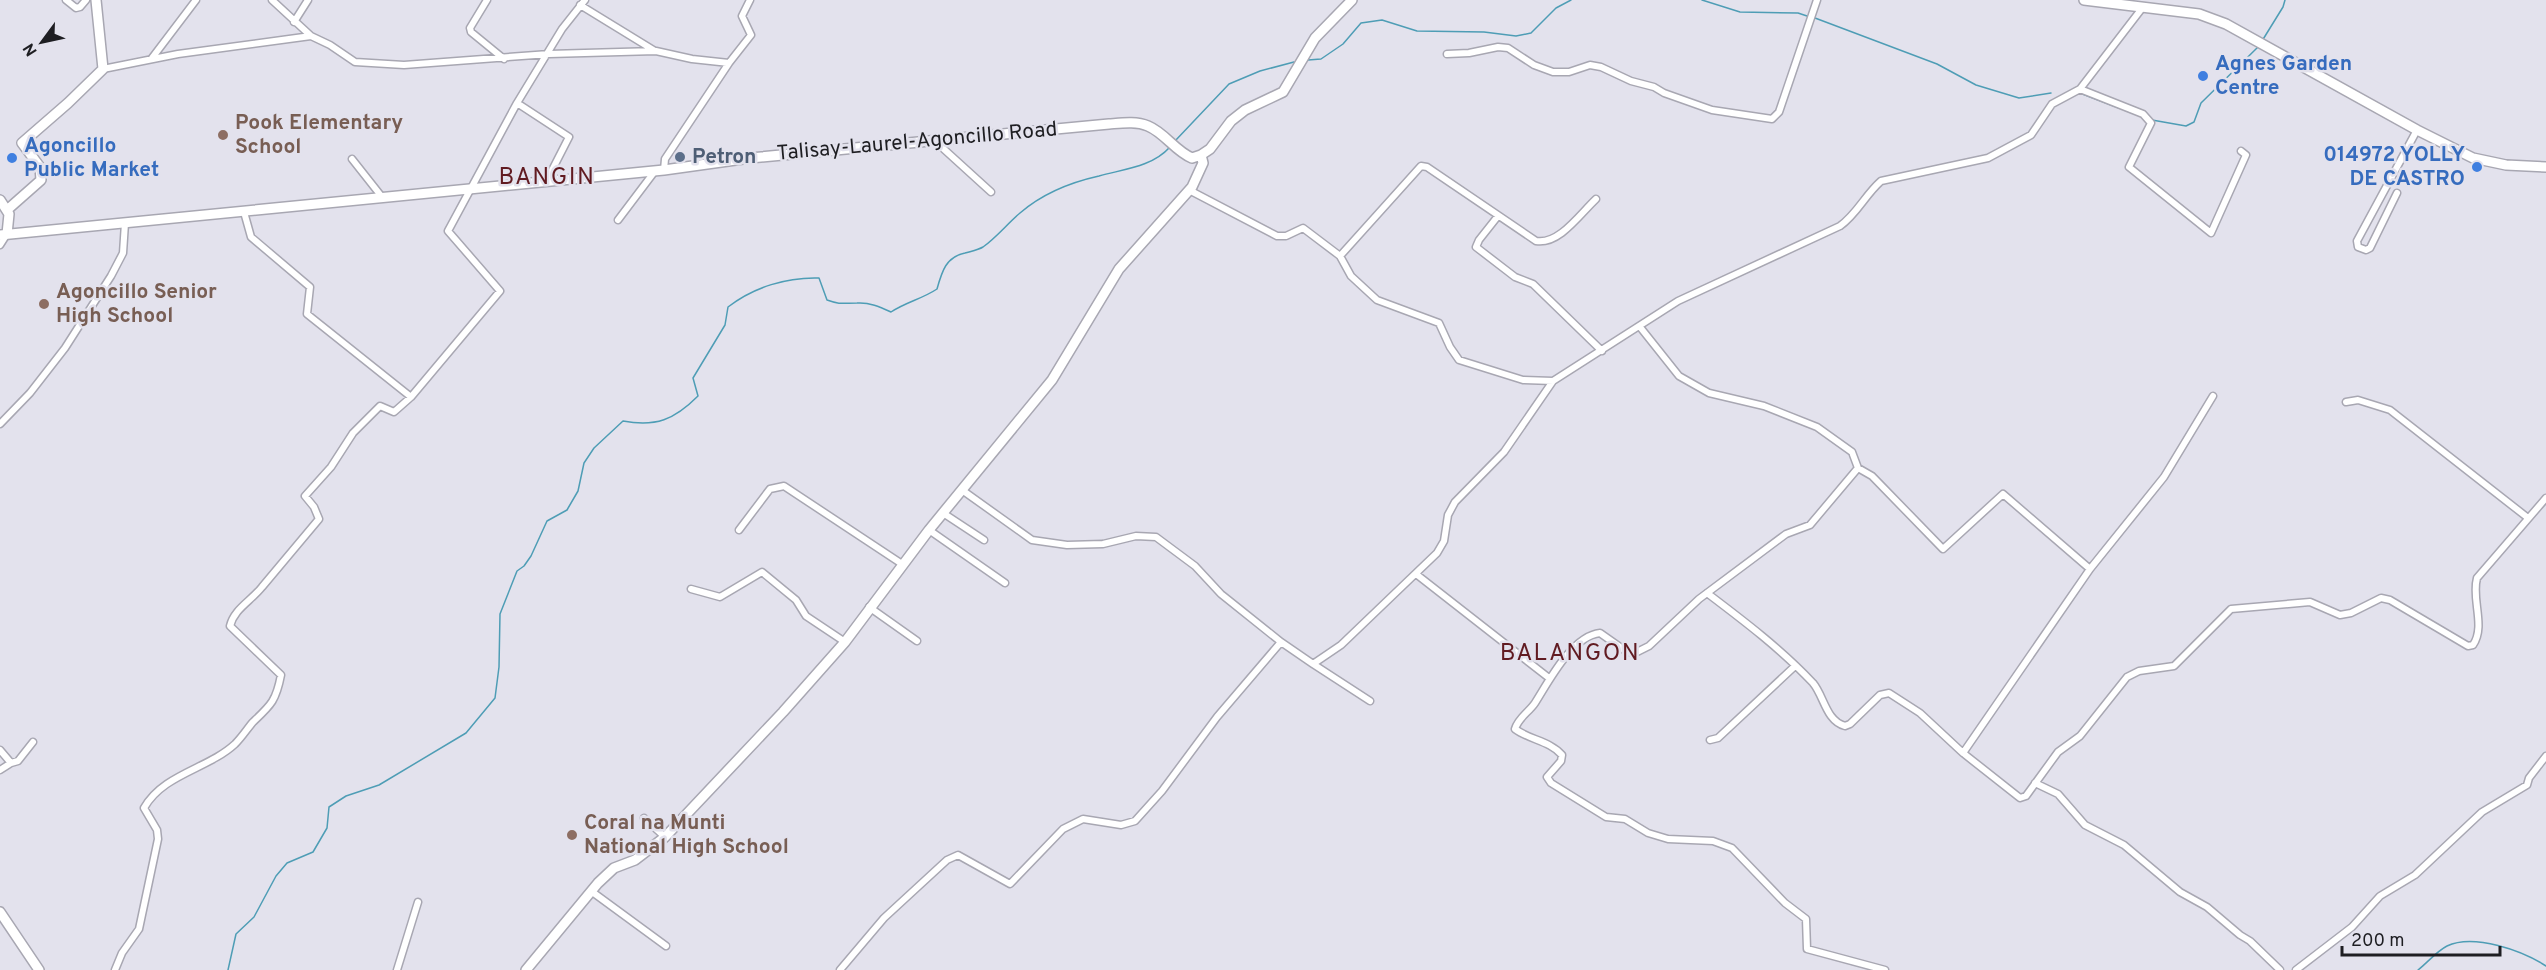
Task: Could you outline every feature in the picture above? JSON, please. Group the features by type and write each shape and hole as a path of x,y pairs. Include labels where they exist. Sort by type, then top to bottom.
{"main road":[{"path":"8,210 41,180 40,167 22,143 103,69 96,0"},
{"path":"526,970 591,891 614,868 635,860 664,837 783,712 845,642 902,564 1052,380 1119,269 1189,190 1200,173 1203,163 1201,155 1210,149 1231,121 1245,110 1283,92 1316,38 1352,0"},
{"path":"2084,0 2199,14 2252,37 2417,130 2473,158 2489,163 2546,167"},
{"name":"Talisay-Laurel-Agoncillo Road","path":"3,234 660,170 750,158 1135,122 1149,126 1192,158 1201,155"},
{"path":"0,200 8,210 9,218 3,234"},
{"path":"0,912 39,970"}],"street":[{"path":"66,0 76,8 86,0"},
{"path":"152,58 196,0"},
{"path":"272,0 311,36 330,45 355,62 379,65 504,59 549,54 656,51 692,59 729,63"},
{"path":"294,22 308,0"},
{"path":"487,0 470,28 473,34 504,59"},
{"path":"618,220 660,170 729,63 751,35 741,15 750,0"},
{"path":"1448,54 1498,47 1508,48 1534,65 1553,72 1569,72 1590,66 1601,67 1631,81 1654,87 1664,93 1712,110 1772,119 1779,112 1817,0"},
{"path":"115,970 122,953 139,928 158,839 157,830 144,808 149,799 163,787 235,744 252,723 268,710 277,696 281,675 236,635 230,626 232,617 261,588 319,519 314,507 305,496 331,466 353,433 380,406 394,412 411,397 500,291 448,231 517,104 562,29 582,3 656,51"},
{"path":"1313,664 1341,645 1437,553 1444,541 1449,515 1455,502 1504,452 1553,381 1678,301 1840,226 1849,219 1867,193 1881,181 1988,158 2031,135 2052,104 2080,89 2143,7"},
{"path":"103,69 152,58 311,36"},
{"path":"2080,89 2148,118 2151,123 2129,167 2211,233 2246,155 2241,151"},
{"path":"517,104 570,137 547,180"},
{"path":"2397,193 2370,248 2366,250 2358,247 2357,241 2417,130"},
{"path":"936,142 991,192"},
{"path":"352,159 382,197"},
{"path":"1340,256 1421,166 1426,167 1536,241 1545,243 1556,237 1596,200"},
{"path":"1189,190 1277,236 1286,236 1303,228 1340,256 1350,276 1377,300 1439,323 1459,360 1523,380 1553,381"},
{"path":"244,212 251,237 310,287 307,314 411,397"},
{"path":"1498,216 1476,247 1515,277 1533,284 1602,351"},
{"path":"0,424 30,393 65,348 105,285 123,254 125,223"},
{"path":"0,245 3,234"},
{"path":"1640,327 1679,376 1709,393 1764,406 1817,427 1852,452 1858,468 1872,476 1943,549 2003,494 2090,569"},
{"path":"1963,753 2090,569 2164,477 2213,396"},
{"path":"2346,402 2358,400 2390,410 2528,518"},
{"path":"1858,468 1810,525 1786,534 1707,593 1649,646 1637,652 1627,652 1605,634 1594,633 1581,640 1549,678 1533,705 1516,723 1515,729 1556,747 1562,754 1561,761 1547,777 1551,783 1606,817 1625,819 1648,833 1668,839 1713,841 1732,848 1785,903 1806,919 1807,949 1885,970"},
{"path":"739,530 770,489 784,486 902,564"},
{"path":"962,490 1032,540 1067,545 1103,544 1136,536 1156,537 1195,566 1221,594 1281,642 1370,701"},
{"path":"1707,593 1764,637 1795,666 1813,684 1828,711 1839,724 1845,726 1850,724 1880,695 1889,693 1920,713 1963,753 2020,798 2026,796 2058,752 2080,736 2127,677 2139,671 2174,666 2231,609 2310,602 2340,615 2351,614 2381,598 2390,600 2468,646 2473,645 2478,638 2479,630 2474,589 2477,578 2546,498"},
{"path":"943,513 984,540"},
{"path":"929,530 1005,583"},
{"path":"691,589 720,597 762,572 796,600 806,616 845,642"},
{"path":"1416,574 1549,678"},
{"path":"869,607 917,641"},
{"path":"840,970 884,918 947,860 958,855 1010,884 1063,829 1083,819 1121,825 1135,821 1162,791 1217,717 1281,642"},
{"path":"1710,740 1718,738 1795,666"},
{"path":"0,770 18,760 33,742"},
{"path":"0,750 11,763"},
{"path":"2296,970 2352,927 2380,896 2415,875 2482,812 2525,786 2546,756"},
{"path":"2036,783 2058,794 2085,825 2124,845 2180,892 2207,907 2250,941 2280,970"},
{"path":"644,818 664,837"},
{"path":"591,891 666,946"},
{"path":"397,970 418,902"}],"waterway":[{"path":"1308,60 1321,59 1343,44 1361,23 1382,20 1417,31 1484,32 1516,36 1531,33 1556,8 1571,0"},
{"path":"1702,0 1740,12 1798,13 1810,17"},
{"path":"2262,41 2285,0"},
{"path":"1815,18 1937,64 1976,85 2019,98 2051,93"},
{"path":"2152,120 2186,126 2194,122 2201,103 2258,47"},
{"path":"1175,141 1229,84 1260,71 1294,62"},
{"path":"2080,93 2119,108"},
{"path":"228,970 236,934 254,917 276,876 287,863 313,852 327,828 329,807 346,796 379,785 466,733 495,698 499,667 500,614 517,571 531,556 547,521 567,510 578,491 584,463 594,448 623,421 645,423 664,420 681,411 698,396 693,378 725,325 728,307 749,294 783,281 819,278 827,300 839,303 866,303 891,312 937,289 949,261 983,247 1020,213 1038,200 1078,182 1146,163 1163,154 1170,147"},
{"path":"2418,970 2447,946 2471,942 2498,945 2546,966"}],"place":[{"name":"Agnes Garden Centre","path":"2203,76"},
{"name":"Pook Elementary School","path":"223,135"},
{"name":"Petron","path":"680,157"},
{"name":"Agoncillo Public Market","path":"12,158"},
{"name":"014972 YOLLY DE CASTRO","path":"2477,167"},
{"name":"Agoncillo Senior High School","path":"44,304"},
{"name":"Coral na Munti National High School","path":"572,835"}],"district":[{"name":"BANGIN","path":"547,178"},
{"name":"BALANGON","path":"1570,654"}]}
